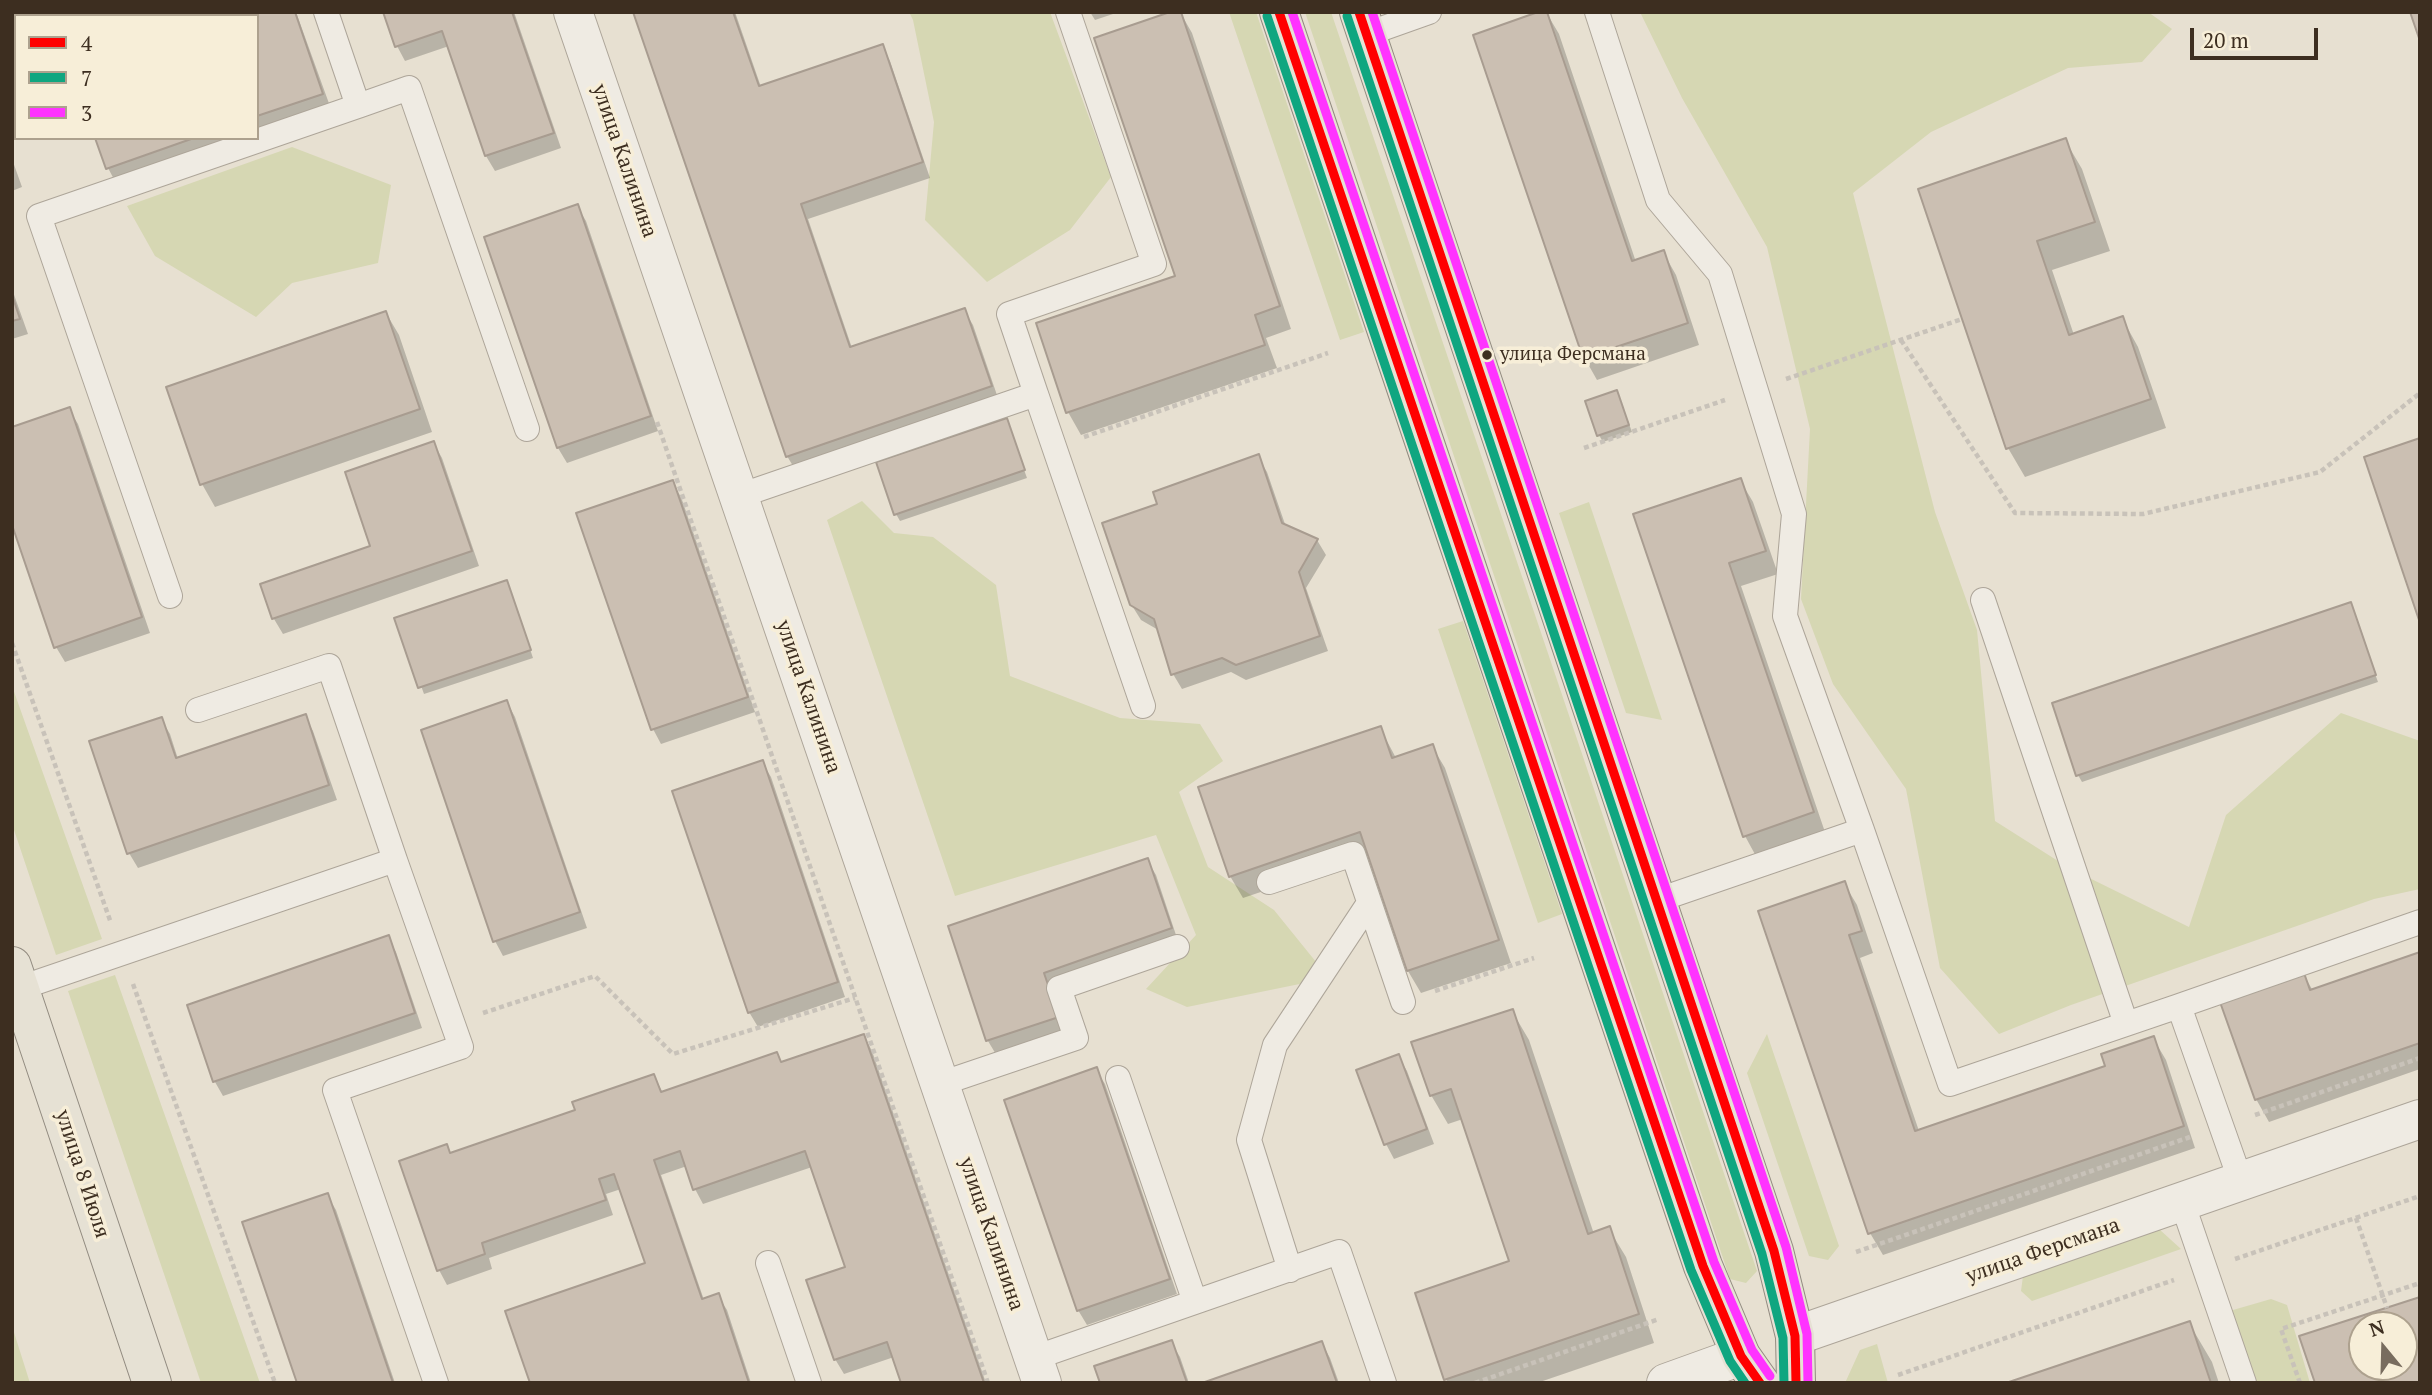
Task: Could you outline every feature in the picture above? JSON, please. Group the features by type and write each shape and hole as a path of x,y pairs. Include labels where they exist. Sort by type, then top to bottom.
{"main road":[{"path":"1279,12 1703,1266 1751,1369"},
{"path":"1363,23 1774,1251 1795,1336 1796,1383"},
{"name":"улица 8 Июля","path":"16,977 152,1383"},
{"name":"улица Ферсмана","path":"1751,1369 1795,1336"}],"street":[{"name":"улица Калинина","path":"573,12 1038,1370"},
{"name":"улица Ферсмана","path":"1795,1336 2420,1119"},
{"name":"улица Ферсмана","path":"1666,1383 1751,1369"}],"lane":[{"path":"326,12 358,106"},
{"path":"1068,12 1154,264 1009,314 1143,706"},
{"path":"1363,23 1429,12"},
{"path":"1597,12 1658,200 1720,274 1794,514 1785,616 1950,1084 2420,922"},
{"path":"170,596 39,216 409,88 527,429"},
{"path":"739,496 1036,394"},
{"path":"1983,600 2126,1024"},
{"path":"198,710 329,666 461,1046 335,1090 436,1383"},
{"path":"1658,900 1862,830"},
{"path":"1269,882 1353,854 1403,1002"},
{"path":"16,977 122,953 395,860"},
{"path":"1290,1269 1249,1140 1275,1045 1369,903"},
{"path":"940,1084 1076,1038 1059,988 1177,947"},
{"path":"2179,1006 2241,1182"},
{"path":"1118,1078 1195,1302"},
{"path":"2182,1202 2244,1383"},
{"path":"1038,1370 1195,1302 1339,1252 1384,1383"},
{"path":"768,1263 809,1383"}],"path":[{"path":"1901,340 2015,513 2143,514 2319,472 2420,393"},
{"path":"1054,447 1328,353"},
{"path":"657,422 988,1383"},
{"path":"12,643 275,1383"},
{"path":"1403,1002 1534,958"},
{"path":"479,1014 595,976 673,1054 855,998"},
{"path":"1856,1252 2420,1058"},
{"path":"1898,1375 2420,1196"},
{"path":"2356,1218 2387,1308"},
{"path":"2300,1383 2281,1329 2420,1283"},
{"path":"1475,1383 1659,1320"}],"green space":[{"path":"909,12 1050,12 1111,177 1070,230 987,282 925,220 934,122 913,20"},
{"path":"1229,12 1256,12 1364,332 1340,340"},
{"path":"1305,12 1331,12 1757,1271 1746,1283 1730,1279"},
{"path":"1640,12 2148,12 2172,29 2142,62 2068,68 1931,132 1853,193 1935,512 1977,630 1995,821 2069,868 2189,927 2226,815 2341,713 2420,741 2420,889 2374,899 2071,1005 1999,1034 1940,968 1906,789 1833,684 1801,599 1810,429 1767,247 1682,98"},
{"path":"292,147 391,185 378,263 292,283 256,317 155,256 127,206"},
{"path":"862,501 894,533 933,537 996,585 1010,676 1120,718 1200,724 1223,761 1179,792 1208,867 1274,910 1329,978 1187,1007 1146,989 1196,935 1156,835 955,896 827,520"},
{"path":"1589,502 1662,720 1626,713 1559,513"},
{"path":"1463,621 1562,914 1538,923 1438,629"},
{"path":"12,686 102,939 56,955 12,824"},
{"path":"115,975 260,1383 201,1383 68,991"},
{"path":"1767,1034 1839,1246 1828,1260 1809,1256 1747,1073"},
{"path":"2159,1229 2181,1249 2032,1301 2021,1291 2023,1276"},
{"path":"2271,1299 2287,1305 2310,1383 2232,1383 2218,1325 2233,1310"},
{"path":"12,1326 30,1383 12,1383"},
{"path":"1877,1344 1888,1383 1845,1383 1860,1350"}],"building":[{"path":"295,12 323,94 259,115 259,14 252,14"},
{"path":"383,12 512,12 554,133 485,156 442,31 395,47"},
{"path":"633,12 733,12 759,86 883,44 923,162 801,204 850,347 965,308 992,386 786,457"},
{"path":"1170,12 1181,12 1280,306 1255,315 1265,345 1066,413 1036,323 1175,276 1094,38"},
{"path":"1538,12 1547,12 1632,261 1664,250 1688,323 1583,358 1473,35"},
{"path":"2410,12 2420,12 2420,41"},
{"path":"2066,138 2095,222 2037,241 2069,335 2123,316 2151,399 2006,449 1918,189"},
{"path":"96,140 188,140 106,169"},
{"path":"578,204 651,416 557,448 484,237"},
{"path":"12,295 20,319 12,321"},
{"path":"386,311 420,409 200,485 166,387"},
{"path":"1617,390 1629,425 1597,436 1585,401"},
{"path":"70,407 142,617 54,648 12,525 12,427"},
{"path":"1007,418 1025,470 894,515 876,462"},
{"path":"2420,438 2420,623 2364,457"},
{"path":"434,441 472,551 272,619 260,584 370,546 345,472"},
{"path":"1259,454 1282,523 1318,539 1299,572 1320,636 1236,665 1222,658 1171,675 1154,619 1130,605 1102,523 1157,504 1153,492"},
{"path":"1741,478 1766,551 1729,563 1814,812 1743,837 1633,514"},
{"path":"673,480 748,697 651,730 576,513"},
{"path":"507,580 531,650 418,688 394,618"},
{"path":"2351,602 2376,675 2076,776 2052,703"},
{"path":"507,700 580,912 493,942 421,730"},
{"path":"306,714 329,785 127,854 89,741 162,717 176,758"},
{"path":"1381,726 1392,758 1433,744 1499,940 1407,971 1360,832 1229,877 1198,787"},
{"path":"763,760 838,982 748,1013 672,791"},
{"path":"1148,858 1172,928 1044,973 1059,1017 986,1041 948,926"},
{"path":"1845,881 1862,931 1849,935 1915,1131 2105,1066 2101,1054 2154,1036 2184,1126 1868,1234 1758,911"},
{"path":"389,935 415,1013 213,1082 187,1005"},
{"path":"2420,952 2420,1043 2255,1100 2220,1002 2304,973 2310,990"},
{"path":"1513,1009 1588,1234 1610,1226 1639,1314 1444,1380 1415,1293 1509,1261 1451,1089 1430,1096 1411,1042"},
{"path":"864,1034 984,1383 901,1383 887,1342 834,1360 806,1280 845,1267 805,1151 693,1190 680,1151 654,1160 702,1299 719,1293 749,1383 530,1383 505,1311 645,1263 614,1174 599,1179 606,1200 482,1243 485,1254 437,1271 399,1161 447,1144 450,1153 575,1110 572,1102 654,1074 661,1092 777,1052 781,1062"},
{"path":"1399,1054 1427,1129 1384,1145 1356,1070"},
{"path":"1097,1067 1170,1279 1077,1311 1004,1100"},
{"path":"328,1193 393,1383 297,1383 242,1222"},
{"path":"2420,1297 2420,1383 2315,1383 2299,1336 2348,1320 2348,1381 2418,1381 2418,1311 2377,1311"},
{"path":"2190,1321 2211,1383 2006,1383"},
{"path":"1172,1340 1187,1383 1100,1383 1094,1366"},
{"path":"1322,1341 1337,1383 1202,1383"}],"transit line":[{"name":"4","path":"1279,12 1703,1266 1741,1356 1760,1383"},
{"name":"3","path":"1292,12 1714,1262 1752,1350 1770,1376"},
{"name":"4","path":"1359,12 1774,1251 1795,1336 1796,1383"},
{"name":"3","path":"1372,12 1786,1247 1807,1334 1808,1383"},
{"name":"7","path":"1267,16 1691,1270 1730,1361 1745,1383"},
{"name":"7","path":"1347,16 1762,1254 1783,1338 1784,1383"}],"place":[{"name":"улица Ферсмана","path":"1487,355"}]}
